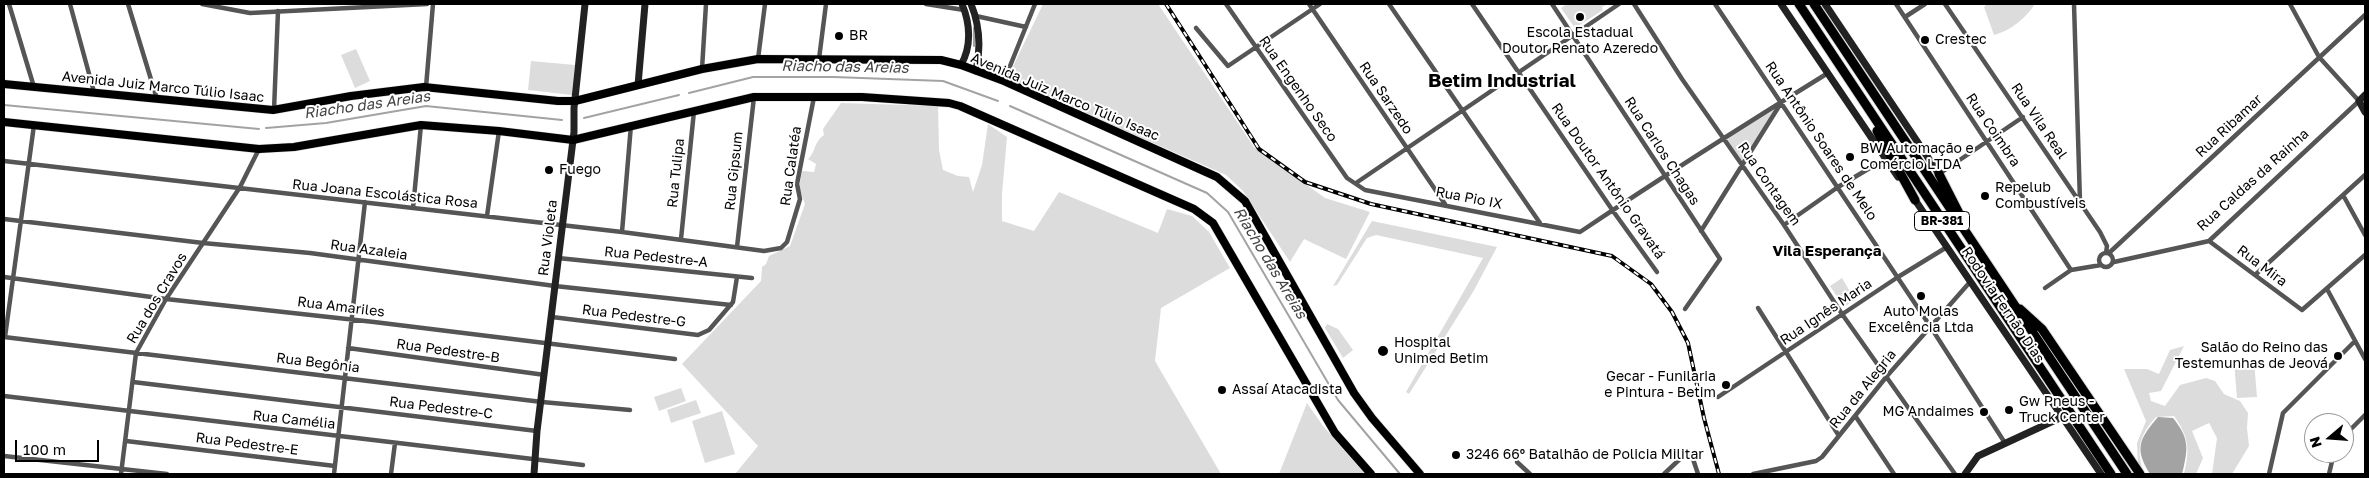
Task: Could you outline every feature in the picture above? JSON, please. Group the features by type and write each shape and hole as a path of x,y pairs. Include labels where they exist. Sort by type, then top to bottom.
{"highway":[{"name":"Rodovia Fernão Dias","path":"1799,4 2111,474"},
{"name":"Rodovia Fernão Dias","path":"1814,4 2127,474"},
{"path":"1826,42 1836,64 1884,143 1915,200"},
{"name":"BR-381","path":"1939,174 1985,263"},
{"path":"2012,303 2031,317 2042,329 2140,474"}],"main road":[{"name":"Rua Violeta","path":"534,474 537,431 573,140 585,4"},
{"path":"638,85 645,4"},
{"path":"971,4 976,16 980,41 976,71"},
{"name":"Rodovia Fernão Dias","path":"1781,4 2101,474"},
{"name":"BR-381","path":"1825,4 1939,174"},
{"path":"961,65 968,48 969,33 963,7"},
{"name":"Avenida Juiz Marco Túlio Isaac","path":"4,84 274,110 351,96 426,87 558,101 575,101 702,69 758,59 941,60 961,65 1004,81 1217,178 1232,188 1245,201 1354,393 1372,418 1420,474"},
{"name":"Rua Caldas da Rainha","path":"2359,101 2365,95"},
{"path":"4,122 259,149 294,147 421,125 499,131 573,140 754,97 881,99 949,103 960,106 1194,208 1213,223 1335,433 1371,474"},
{"path":"2359,101 2365,112"},
{"path":"1965,474 1978,456 2062,417"}],"street":[{"path":"10,4 34,87"},
{"path":"70,4 95,94"},
{"path":"128,4 157,99"},
{"path":"202,4 250,14 427,4"},
{"path":"426,87 433,4"},
{"path":"702,69 706,4"},
{"path":"758,59 765,4"},
{"path":"818,59 826,4"},
{"path":"926,4 963,7"},
{"path":"1004,81 1035,4"},
{"name":"Rua Engenho Seco","path":"1226,4 1347,178 1356,183"},
{"name":"Rua Sarzedo","path":"1309,4 1445,204"},
{"path":"1196,28 1228,66 1320,4"},
{"path":"1389,4 1541,224"},
{"name":"Rua Doutor Antônio Gravatá","path":"1472,4 1657,272"},
{"name":"Rua Carlos Chagas","path":"1552,4 1720,259 1685,309"},
{"path":"1356,183 1406,147 1619,4"},
{"name":"Rua Contagem","path":"1634,4 1722,138 1784,224 1842,314 1956,474"},
{"name":"Rua Antônio Soares de Melo","path":"1715,4 1898,277 2005,443"},
{"name":"Rua Coimbra","path":"1896,4 2072,270"},
{"path":"1904,17 1925,4"},
{"name":"Rua Vila Real","path":"1945,4 2080,203 2106,243 2108,253"},
{"path":"2074,4 2080,203"},
{"path":"2290,4 2319,57 2359,101"},
{"path":"274,110 278,11"},
{"name":"Rua Ribamar","path":"2108,253 2365,15"},
{"path":"976,16 1026,27"},
{"path":"1613,210 1666,177 1722,138 1828,73"},
{"name":"Rua Gipsum","path":"737,247 754,97"},
{"name":"Rua Calatéa","path":"764,251 781,248 787,242 800,200 797,184 814,97"},
{"name":"Rua Caldas da Rainha","path":"2114,262 2209,241 2359,101"},
{"path":"1701,231 1781,102"},
{"name":"Rua Tulipa","path":"680,238 694,110"},
{"path":"1939,174 1986,140 2023,117"},
{"path":"4,337 14,278 34,125"},
{"path":"413,208 421,125"},
{"path":"622,232 631,126"},
{"path":"487,216 499,131"},
{"name":"Rua dos Cravos","path":"122,472 136,353 166,299 240,187 259,149"},
{"path":"1784,224 1885,159"},
{"name":"Rua Joana Escolástica Rosa","path":"4,161 680,238 764,251"},
{"path":"2255,274 2365,175"},
{"name":"Rua Pio IX","path":"1356,183 1365,190 1445,204 1580,232 1613,210"},
{"path":"2343,195 2365,236"},
{"path":"334,474 365,202"},
{"name":"Rua Azaleia","path":"4,219 203,243 310,253 555,286 731,305"},
{"name":"Rua Mira","path":"2209,241 2302,310 2327,289"},
{"name":"Rua Ignês Maria","path":"1718,397 1898,277 1947,247"},
{"path":"2045,288 2072,270 2100,265 2109,267 2114,262 2114,258 2108,253 2100,256 2100,265"},
{"path":"2365,255 2327,289 2365,359"},
{"name":"Rua Pedestre-A","path":"558,258 752,278"},
{"name":"Rua Amariles","path":"4,277 166,299 675,359"},
{"path":"731,305 736,298 738,277"},
{"name":"Rua da Alegria","path":"1753,474 1816,461 1822,457 1887,376 1970,282"},
{"name":"Rua Pedestre-G","path":"552,317 698,335 709,330 731,305"},
{"path":"1758,308 1839,436"},
{"name":"Rua Begônia","path":"4,337 542,402 630,410"},
{"path":"2269,474 2283,413 2356,341"},
{"name":"Rua Pedestre-B","path":"348,348 545,375"},
{"name":"Rua Pedestre-C","path":"133,382 537,431"},
{"name":"Rua Camélia","path":"4,396 583,465"},
{"path":"2354,426 2365,415"},
{"path":"1856,417 1894,474"},
{"name":"Rua Pedestre-E","path":"126,441 335,466"},
{"path":"391,474 395,443"},
{"path":"1664,474 1687,454 1693,459 1698,474"},
{"path":"4,456 122,472 167,474"},
{"path":"1517,462 1530,474"}],"shaded area":[{"path":"1043,4 1158,4 1254,147 1325,198 1370,212 1346,259 1304,239 1290,262 1243,191 1226,175 1007,79"},
{"name":"Escola Estadual Doutor Renato Azeredo","path":"1567,4 1608,4 1602,7 1603,10 1575,28 1561,8"},
{"path":"1987,4 2035,4 2017,23 1994,35 1984,7"},
{"path":"356,49 370,81 355,88 341,55"},
{"path":"531,61 575,65 572,95 528,90"},
{"path":"841,103 938,106 939,150 943,170 958,176 969,177 973,192 982,165 988,124 1007,137 1002,194 1002,221 1034,231 1059,192 1158,233 1167,209 1192,216 1209,232 1230,268 1161,308 1155,361 1221,474 735,474 758,446 682,364 761,281 762,267 766,264 769,256 790,246 805,204 799,187 802,171 814,172 816,164 808,159 820,138 824,135 823,129"},
{"path":"1776,107 1742,164 1725,139"},
{"path":"1372,221 1497,247 1473,292 1409,394 1406,392 1483,258 1376,235 1367,238 1337,285 1333,286"},
{"path":"1842,278 1855,300 1844,307 1830,286"},
{"path":"1327,324 1338,329 1353,350 1343,358 1325,328"},
{"path":"2184,346 2161,391 2149,393 2151,401 2165,406 2180,385 2206,378 2215,381 2224,394 2240,401 2248,413 2249,446 2232,474 2212,474 2217,438 2209,423 2192,431 2203,458 2196,474 2184,474 2187,444 2183,430 2174,416 2156,417 2147,428 2140,446 2142,467 2138,463 2137,443 2146,421 2124,369 2147,369 2159,374 2170,350"},
{"path":"2254,361 2257,397 2237,398 2234,362"},
{"path":"681,388 686,401 659,411 654,397"},
{"path":"696,400 701,413 671,423 667,410"},
{"path":"1307,403 1323,426 1365,474 1279,474"},
{"path":"722,411 735,454 705,463 692,421"},
{"path":"2158,417 2173,418 2179,425 2185,438 2186,458 2182,474 2150,474 2142,458 2140,451 2143,438"}],"waterway":[{"path":"974,28 974,46"},
{"name":"Riacho das Areias","path":"689,93 753,77 834,77 943,81 998,101"},
{"name":"Riacho das Areias","path":"584,118 679,95"},
{"name":"Riacho das Areias","path":"4,105 259,129"},
{"name":"Riacho das Areias","path":"266,128 326,123 426,106 562,120"},
{"name":"Riacho das Areias","path":"1010,106 1207,193 1228,212 1338,400 1400,474"}],"railway":[{"path":"1166,4 1259,149 1305,182 1371,204 1612,256 1651,284 1672,312 1688,343 1704,418 1719,474"}],"place":[{"name":"Escola Estadual Doutor Renato Azeredo","path":"1580,17"},
{"name":"BR","path":"839,36"},
{"name":"Crestec","path":"1925,40"},
{"name":"BW Automação e Comércio LTDA","path":"1850,157"},
{"name":"Fuego","path":"549,170"},
{"name":"Repelub Combustíveis","path":"1985,196"},
{"name":"Auto Molas Excelência Ltda","path":"1921,296"},
{"name":"Hospital Unimed Betim","path":"1383,351"},
{"name":"Salão do Reino das Testemunhas de Jeová","path":"2338,356"},
{"name":"Gecar - Funilaria e Pintura - Betim","path":"1726,385"},
{"name":"Assaí Atacadista","path":"1222,390"},
{"name":"Gw Pneus - Truck Center","path":"2009,410"},
{"name":"MG Andaimes","path":"1984,412"},
{"name":"3246 66º Batalhão de Policia Militar","path":"1456,455"}],"district":[{"name":"Betim Industrial","path":"1502,81"},
{"name":"Vila Esperança","path":"1827,251"}]}
